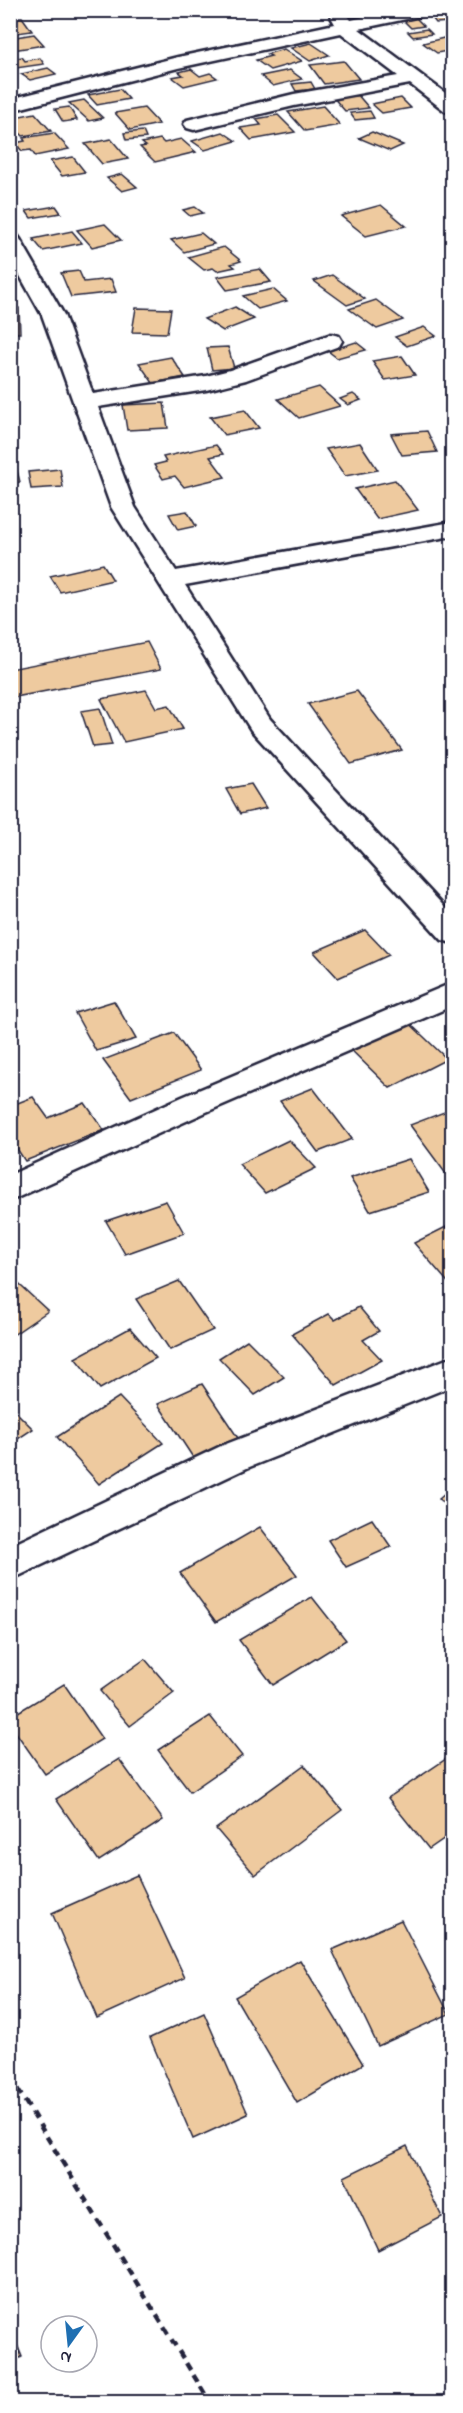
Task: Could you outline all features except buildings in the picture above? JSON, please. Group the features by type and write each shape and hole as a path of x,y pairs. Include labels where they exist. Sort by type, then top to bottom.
{"street":[{"path":"338,10 346,28 453,107"},
{"path":"10,82 15,104 178,63 424,10"},
{"path":"194,124 294,100 414,78"},
{"path":"10,239 53,315 123,507 260,724 453,933"},
{"path":"85,402 228,378 332,341"},
{"path":"169,580 453,529"},
{"path":"10,1189 193,1105 453,994"},
{"path":"10,1564 234,1457 453,1371"}],"path":[{"path":"10,2077 210,2403"}]}
